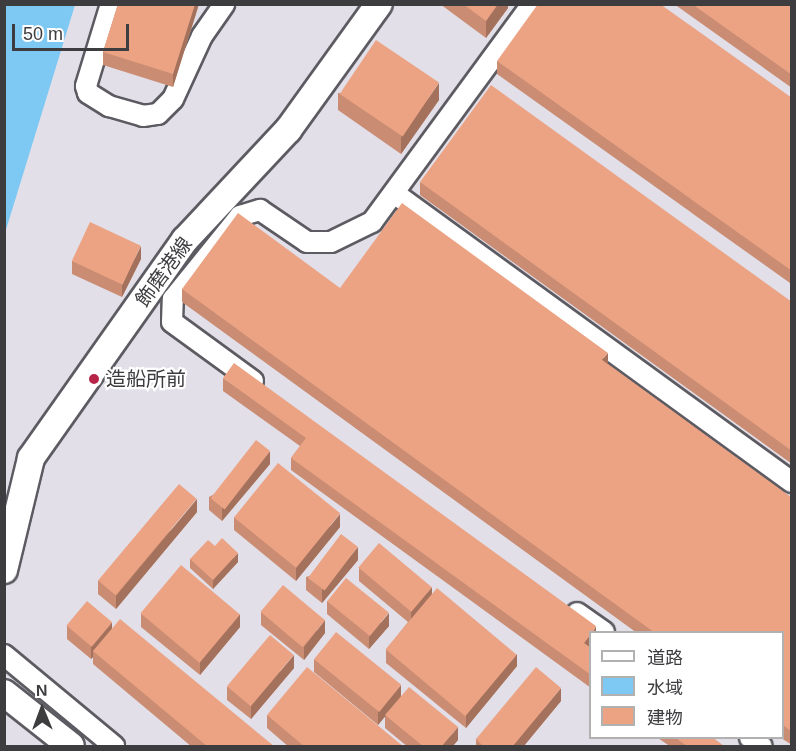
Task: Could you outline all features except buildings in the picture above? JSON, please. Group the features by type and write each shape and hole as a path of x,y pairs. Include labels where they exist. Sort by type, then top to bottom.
{"main road":[{"name":"飾磨港線","path":"4,570 31,458 185,240 288,130 379,4"},
{"path":"4,693 71,747"}],"street":[{"path":"111,4 86,86 88,93 109,106 143,116 158,114 173,99 202,36 224,4"},
{"path":"268,391 172,322 172,299 240,216 260,210 306,242 331,242 372,222 532,4"},
{"path":"394,193 792,483"},
{"path":"565,605 601,631"},
{"path":"4,655 114,747"}],"water":[{"path":"4,5 75,5 5,233"}],"place":[{"name":"造船所前","path":"94,379"}]}
